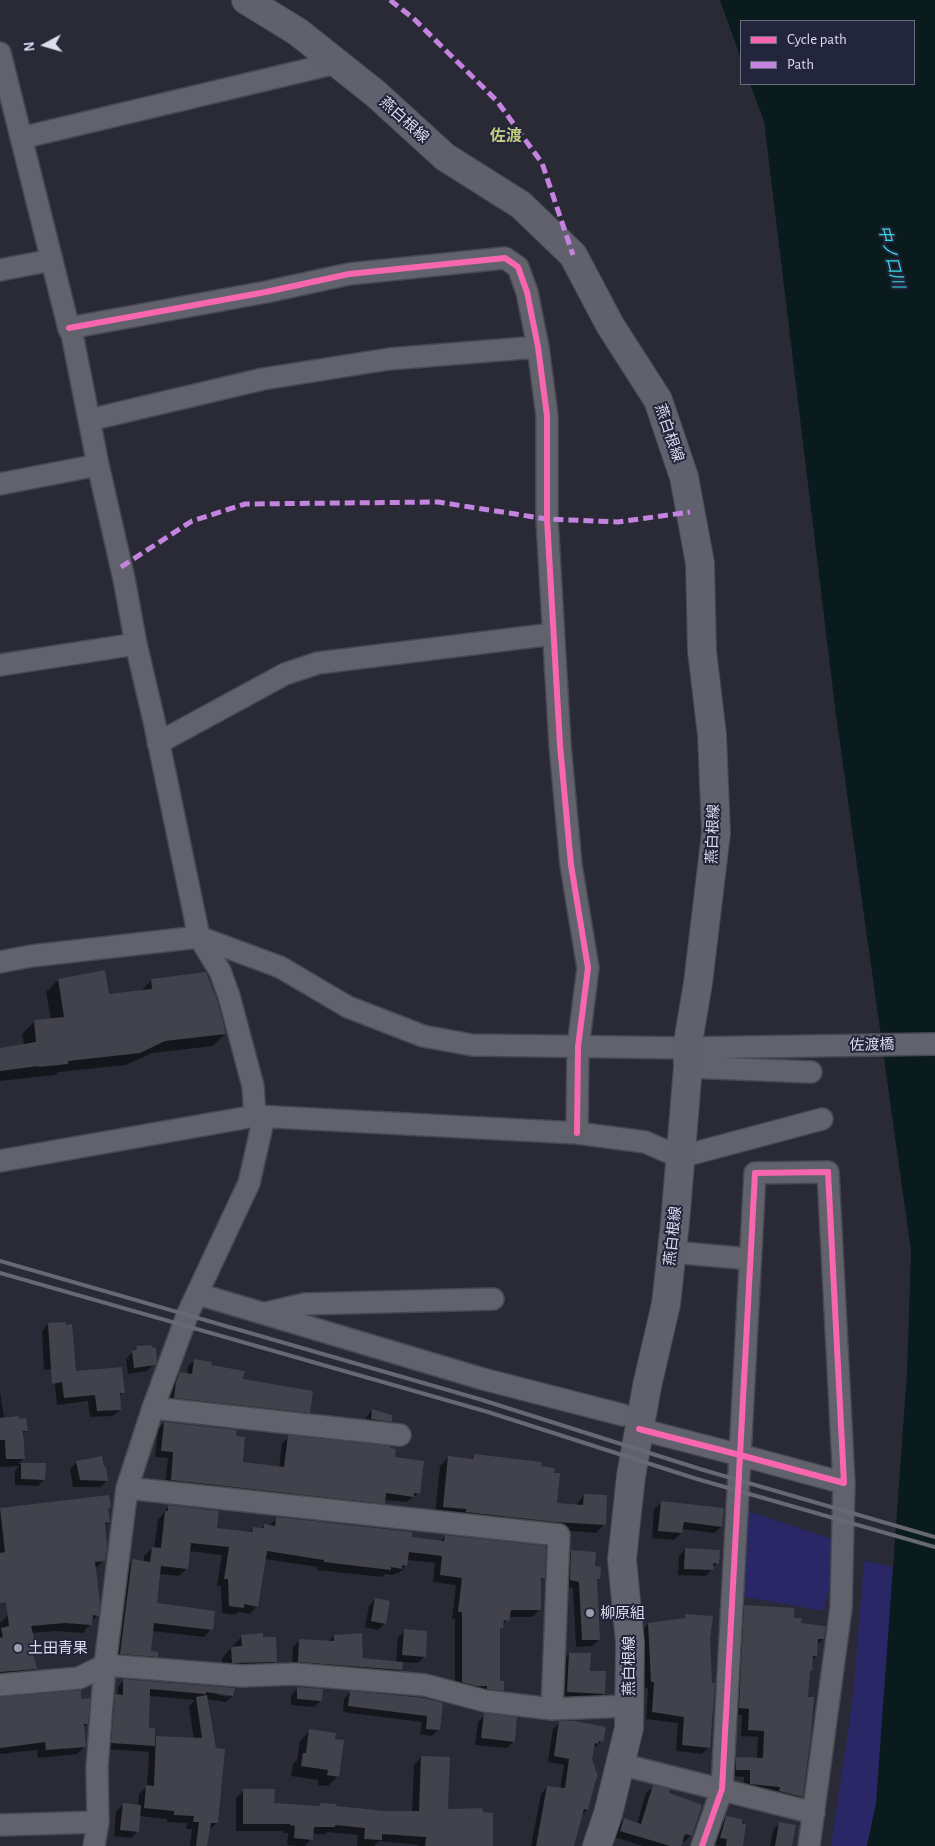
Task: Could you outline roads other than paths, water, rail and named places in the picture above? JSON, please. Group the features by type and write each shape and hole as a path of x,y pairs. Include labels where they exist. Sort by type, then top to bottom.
{"main road":[{"name":"燕白根線","path":"246,0 298,32 376,94 445,157 521,205 573,256 610,325 658,400 684,477 700,563 702,650 712,735 716,833 688,1058 666,1304 647,1386 631,1422 631,1476 622,1559 630,1642 629,1728 608,1814 597,1846"}],"street":[{"path":"0,53 68,328 72,334 98,465 124,579 136,644 199,937 220,971 229,996 260,1117 249,1183 188,1314 153,1408 127,1488 106,1665 97,1767 98,1822 94,1846"},
{"path":"21,138 336,63"},
{"path":"68,328 266,292 349,274 504,258 518,267 527,292 538,346 548,416 547,519 560,745 571,866 588,968 578,1047 577,1133"},
{"path":"0,270 52,260"},
{"path":"89,420 262,379 389,359 538,346"},
{"path":"0,484 98,465"},
{"path":"158,743 285,674 318,663 553,634"},
{"path":"0,665 136,644"},
{"path":"0,962 32,956 199,937 280,967 348,1008 423,1036 472,1045 578,1047 811,1072"},
{"name":"佐渡橋","path":"688,1058 808,1046 935,1044"},
{"path":"0,1161 260,1117 577,1133 645,1142 680,1157 822,1119"},
{"path":"702,1846 722,1789 755,1173 828,1172 844,1483 841,1608 810,1846"},
{"path":"672,1252 750,1259"},
{"path":"198,1294 740,1455 844,1483"},
{"path":"263,1313 305,1304 493,1299"},
{"path":"153,1408 400,1435"},
{"path":"127,1488 559,1535 552,1709"},
{"path":"0,1684 79,1678 106,1665 242,1676 295,1674 425,1685 485,1701 552,1709 629,1706"},
{"path":"620,1764 814,1812"},
{"path":"0,1825 98,1822"}],"water":[{"name":"中ノ口川","path":"720,0 935,0 935,1846 867,1846 876,1803 907,1373 911,1251 836,715 764,121 750,85 915,85 915,20 740,20 740,56"}],"railway":[{"path":"0,1261 479,1399 700,1469 935,1537"},
{"path":"0,1273 488,1412 697,1479 935,1547"}],"place":[{"name":"柳原組","path":"590,1613"},
{"name":"土田青果","path":"18,1648"}],"district":[{"name":"佐渡","path":"506,136"}]}
